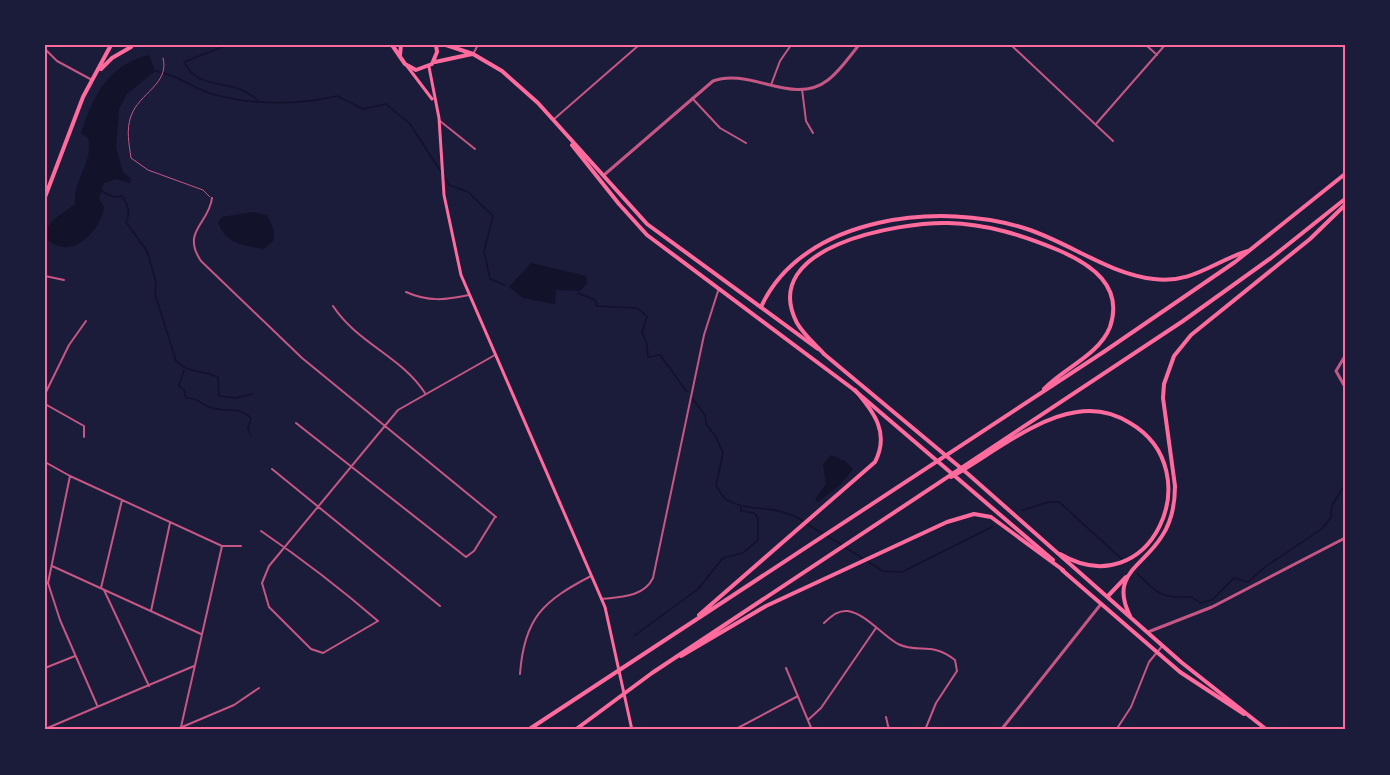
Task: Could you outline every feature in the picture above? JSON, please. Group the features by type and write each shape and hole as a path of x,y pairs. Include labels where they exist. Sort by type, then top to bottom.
{"main road":[{"path":"45,197 83,98 111,45"},
{"path":"123,45 131,47"},
{"path":"98,72 112,58 139,45"},
{"path":"392,45 434,100"},
{"path":"401,45 401,58"},
{"path":"436,45 437,52 430,65 434,100 440,121 445,202 459,270 601,598 615,649 632,730"},
{"path":"446,45 473,54 502,71 553,120 634,222 661,247 760,317 855,390 1157,653 1199,686 1262,726"},
{"path":"405,64 416,70 473,54"},
{"path":"528,730 1041,393 1251,250 1345,174"},
{"path":"601,178 647,224 824,354 1060,554 1163,645 1267,730"},
{"path":"575,730 652,673 843,545 973,462 1220,295 1345,199"},
{"path":"1101,604 1161,538 1172,514 1175,486 1163,398 1164,384 1174,356 1201,326 1310,239 1345,206"},
{"path":"760,317 761,307 778,278 813,249 864,227 916,217 968,217 999,221 1042,235 1130,274 1153,279 1189,277 1213,268 1232,256 1251,250"},
{"path":"824,354 801,329 793,311 794,284 802,268 812,259 852,239 904,225 946,223 987,227 1030,238 1083,262 1101,276 1111,294 1113,314 1104,338 1090,352 1057,375 1041,393"},
{"path":"661,247 665,238"},
{"path":"667,251 672,243"},
{"path":"678,632 865,473 879,453 881,440 877,419 855,390"},
{"path":"973,462 1041,425 1079,411 1107,413 1143,432 1163,459 1168,479 1167,505 1163,519 1150,542 1132,558 1101,568 1082,565 1060,554"},
{"path":"652,673 766,606 952,519 981,514 1003,525 1064,570"},
{"path":"1128,574 1122,596 1130,616"}],"street":[{"path":"473,54 478,45"},
{"path":"553,120 639,45"},
{"path":"771,85 780,61 790,45"},
{"path":"601,178 713,81 726,78 790,90 818,86 828,80 859,45"},
{"path":"1011,45 1113,141"},
{"path":"1146,45 1157,55"},
{"path":"1096,124 1165,45"},
{"path":"45,49 57,61 93,81"},
{"path":"802,89 806,120 813,133"},
{"path":"692,98 720,128 746,143"},
{"path":"440,121 475,149"},
{"path":"212,198 195,231 193,244 201,261 271,331 384,427 496,517 474,551 466,557 296,423"},
{"path":"45,276 64,280"},
{"path":"601,598 627,596 642,591 649,586 653,578 704,335 719,288"},
{"path":"406,292 422,299 445,300 469,295"},
{"path":"333,306 350,328 414,376 425,393"},
{"path":"45,394 69,345 86,321"},
{"path":"261,531 285,548 378,621 332,649 318,652 311,649 275,614 264,595 262,583 265,575 285,548 398,410 495,355"},
{"path":"1345,356 1336,373 1345,387"},
{"path":"45,404 84,426 84,437"},
{"path":"45,462 70,476 222,546 241,546"},
{"path":"272,469 440,606"},
{"path":"70,476 49,587 75,656 97,705"},
{"path":"122,499 102,588 149,686"},
{"path":"151,611 171,523"},
{"path":"1148,632 1218,604 1345,538"},
{"path":"181,727 222,546"},
{"path":"52,566 201,634"},
{"path":"520,674 522,649 532,621 557,597 591,576"},
{"path":"1001,730 1101,604"},
{"path":"824,623 836,613 851,612 904,646 939,649 958,666 936,703 925,730"},
{"path":"808,720 821,708 876,628"},
{"path":"1116,730 1131,707 1144,672 1163,645"},
{"path":"45,669 75,656"},
{"path":"45,729 97,705 195,666"},
{"path":"786,668 812,730"},
{"path":"175,730 234,705 259,688"},
{"path":"737,729 798,696"},
{"path":"886,717 889,730"}],"lane":[{"path":"164,58 165,69 160,81 145,93 130,117 128,135 131,158 148,170 202,190 212,198"}],"shaded area":[{"path":"149,55 155,71 127,94 119,109 116,147 123,172 130,178 131,183 116,179 104,183 99,198 104,208 96,227 81,242 72,246 63,247 54,244 45,237 46,232 56,218 75,204 75,195 89,147 88,138 81,133 97,95 104,84 123,66"},
{"path":"252,212 267,215 274,230 274,240 263,249 230,239 218,222 222,217"},
{"path":"531,263 586,276 587,284 580,291 556,290 555,304 523,298 509,287"},
{"path":"831,455 845,461 853,469 840,485 818,502 815,499 826,484 823,464"}],"waterway":[{"path":"237,45 225,46 184,62 195,76 242,90 258,100"},
{"path":"155,71 172,76 208,93 246,101 292,102 337,96 363,109 386,104 410,124 441,172"},
{"path":"445,178 449,185 468,192 493,216 484,251 490,279 505,285"},
{"path":"101,191 114,197 122,196 126,202 129,212 126,222 147,251 156,282 155,294 176,361 185,368 218,377 219,396 236,398 252,394"},
{"path":"578,293 595,300 597,306 637,308 647,316 642,332 647,344 648,357 660,355 687,392"},
{"path":"184,370 179,386 184,390 186,398 195,399 215,409 236,410 246,414 251,418 248,429 251,436"},
{"path":"691,397 705,415 706,424 716,437 723,453 716,485 724,497 736,504 783,512 803,521"},
{"path":"1137,573 1161,594 1192,597 1200,603 1212,600 1234,578 1248,582 1265,567 1323,528 1331,517 1332,505 1345,485"},
{"path":"1023,510 1049,502 1059,502 1122,559"},
{"path":"634,636 698,589 723,558 743,553 758,540 758,518 754,513 741,511 741,506"},
{"path":"807,524 842,545"},
{"path":"846,548 883,571 902,572 992,527"}]}
